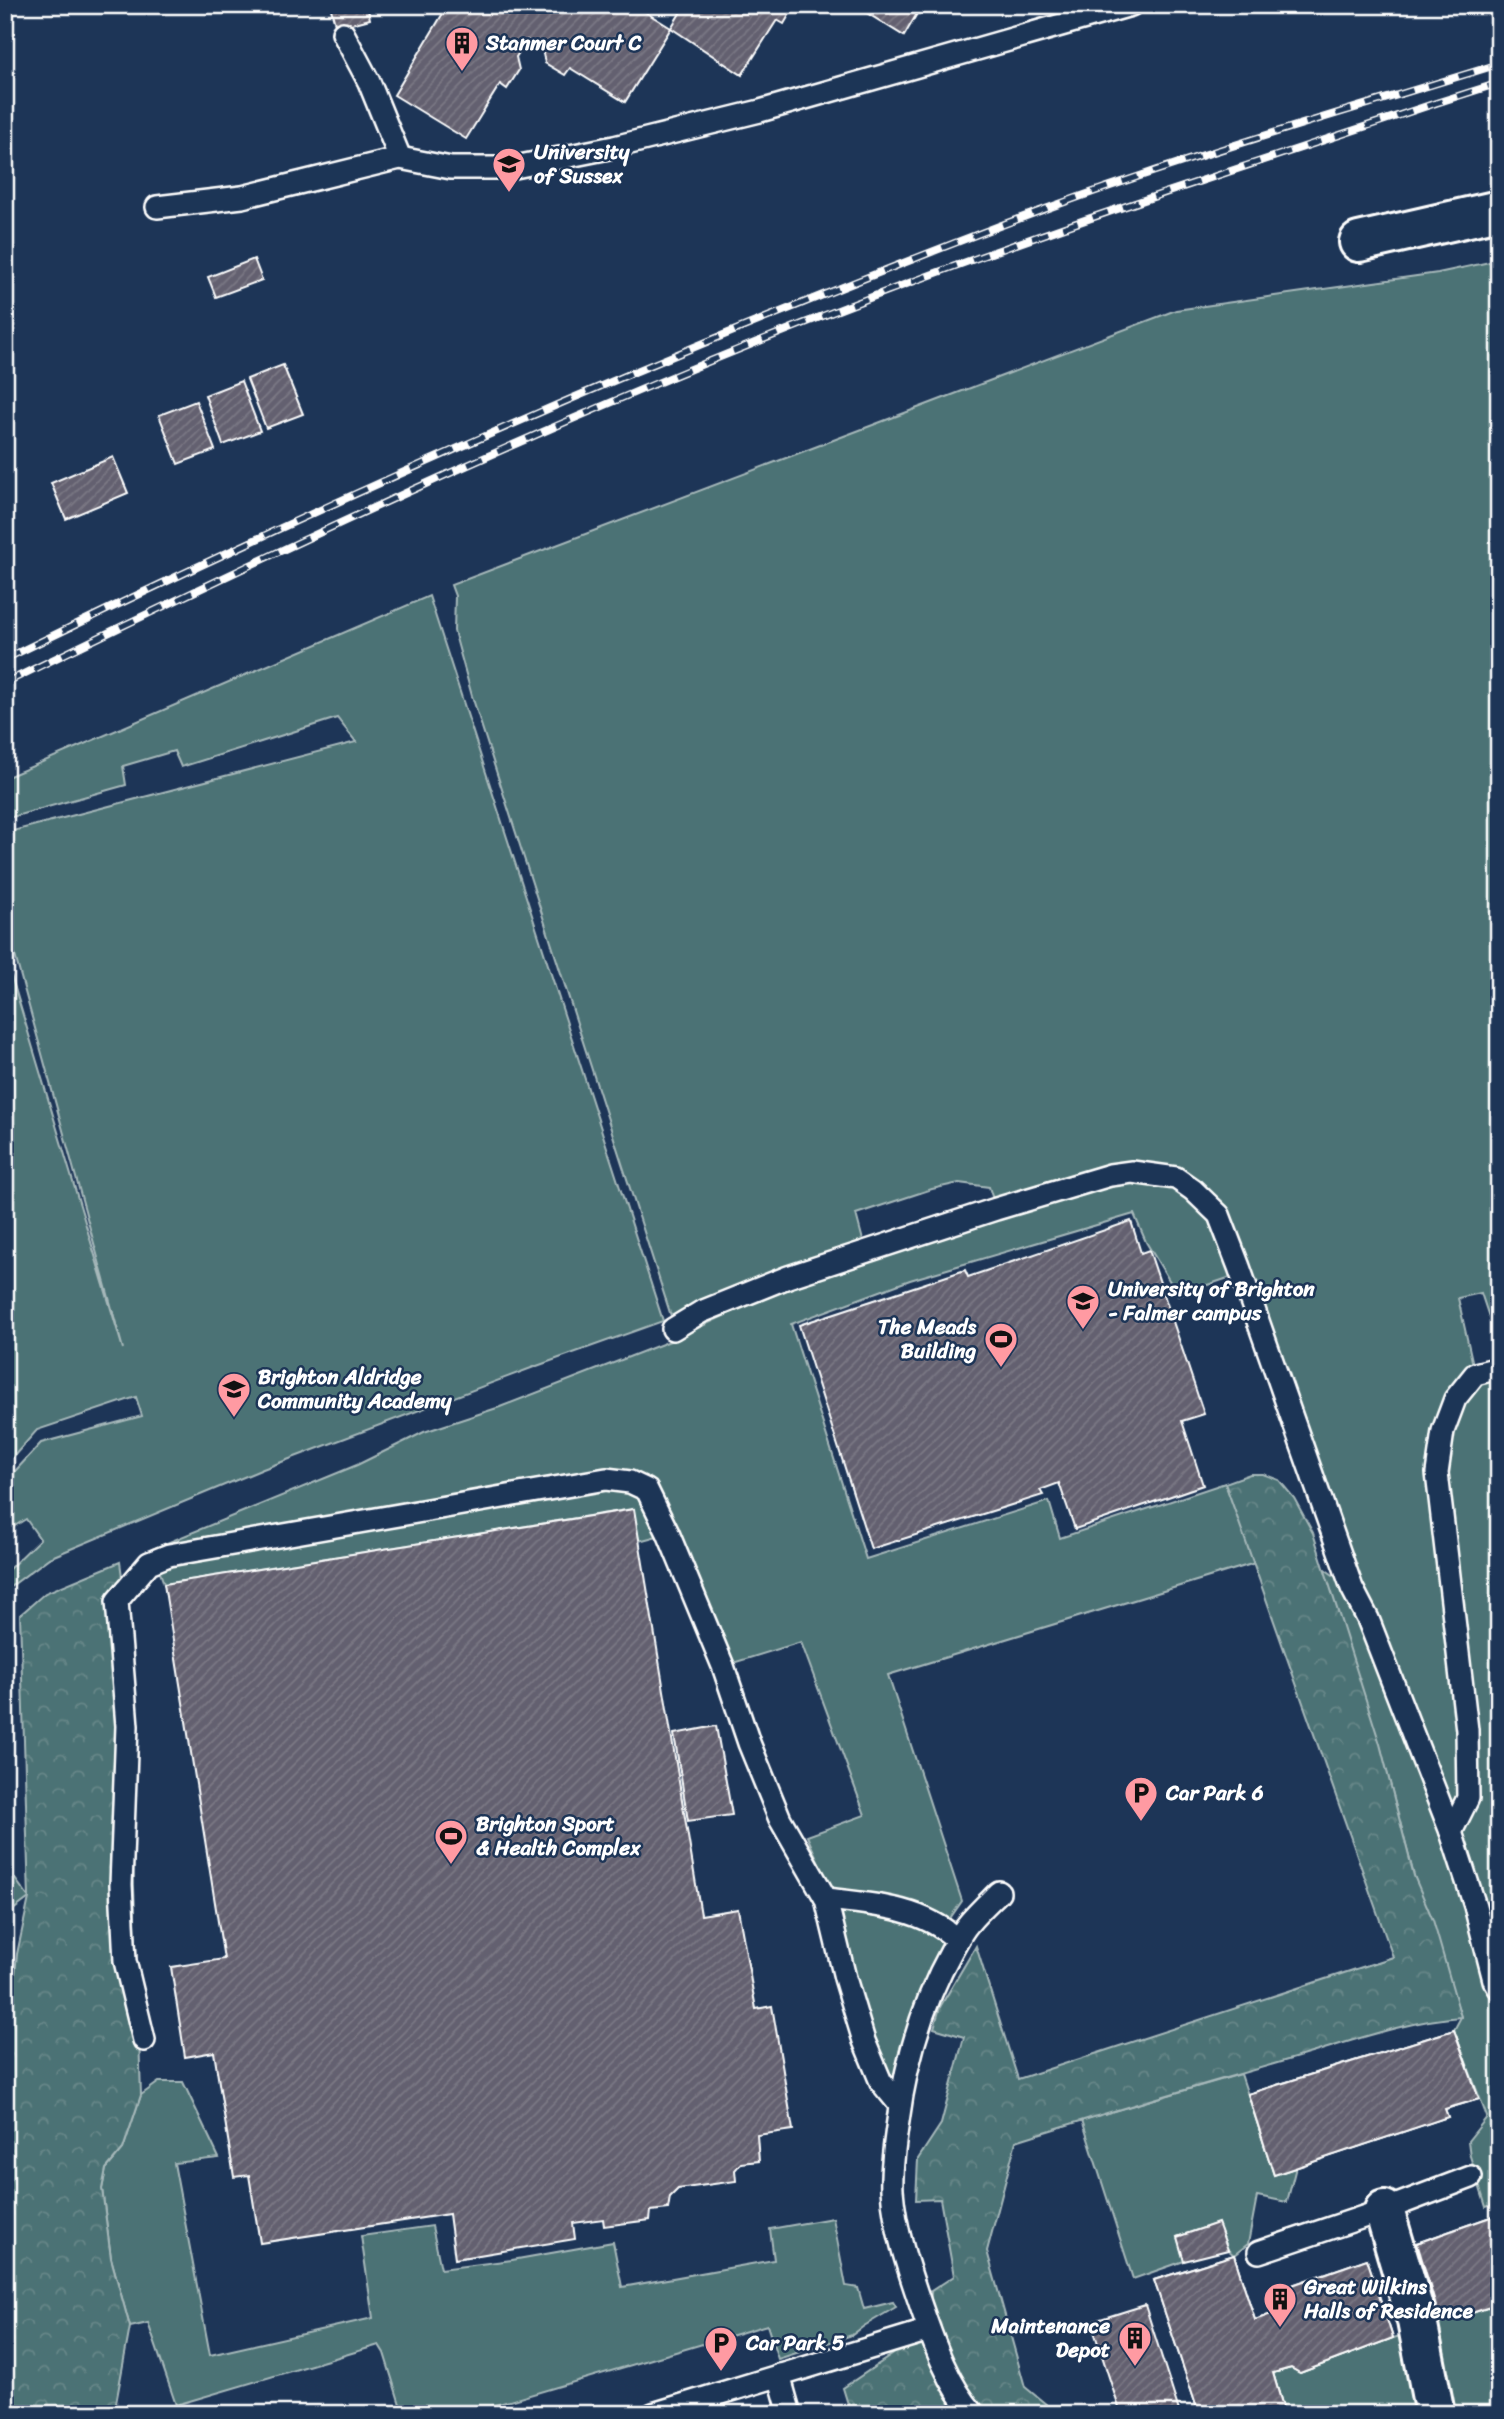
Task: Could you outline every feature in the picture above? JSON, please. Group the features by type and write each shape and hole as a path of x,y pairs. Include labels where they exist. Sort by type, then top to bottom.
{"street":[{"path":"1359,242 1499,210"},
{"path":"1384,2210 1417,2321 1435,2414"}],"lane":[{"path":"158,206 242,197 400,158 451,167 510,168 614,147 760,111 1131,5"},
{"path":"343,33 369,82 400,158"},
{"path":"673,1329 701,1312 788,1277 1110,1175 1132,1172 1175,1178 1193,1190 1219,1215 1243,1277 1352,1588 1368,1619 1451,1832 1475,1906 1494,1980 1499,1988"},
{"path":"1451,1832 1468,1798 1467,1730 1437,1473 1443,1431 1455,1399 1475,1374 1499,1368"},
{"path":"144,2040 125,1961 121,1885 127,1726 117,1601 149,1563 169,1556 606,1479 630,1482 647,1490 668,1533 723,1665 749,1743 780,1819 826,1899 864,2041 881,2082 900,2105"},
{"path":"974,2414 948,2373 929,2330 909,2272 892,2189 900,2105 913,2040 925,2005 957,1940 969,1923 999,1892"},
{"path":"826,1899 892,1908 919,1916 944,1927 957,1940"},
{"path":"1259,2252 1471,2177"},
{"path":"653,2414 929,2330"},
{"path":"779,2375 790,2414"}],"green space":[{"path":"1499,260 1499,1335 1492,1326 1481,1293 1458,1298 1475,1374 1499,1368 1499,2203 1486,2207 1468,2141 1487,2117 1454,2030 1461,2017 1414,1876 1381,1749 1322,1567 1350,1587 1219,1215 1157,1174 996,1209 989,1187 959,1183 856,1214 866,1252 673,1329 472,696 454,631 455,596 451,585 1176,310 1438,273"},
{"name":"Brighton Aldridge Community Academy","path":"429,596 663,1321 263,1469 49,1558 6,1590 5,1573 40,1539 26,1519 5,1532 5,1482 41,1443 142,1416 136,1397 37,1430 5,1466 5,955 123,1349 5,919 5,833 356,742 337,718 181,767 174,751 123,766 126,785 5,819 5,778"},
{"path":"1116,1178 1164,1181 1213,1220 1231,1277 1178,1295 1146,1242 1134,1214 910,1280 791,1324 866,1559 1049,1501 1060,1538 1225,1483 1255,1563 888,1675 962,1901 944,1927 957,1940 900,2105 881,2082 835,1899 807,1836 865,1815 801,1642 723,1666 668,1533 639,1541 633,1509 164,1584 152,1549 357,1465 424,1432 500,1407 670,1341 786,1287"},
{"path":"1250,1474 1263,1474 1279,1480 1294,1498 1313,1533 1380,1744 1414,1876 1433,1920 1461,2017 1418,2023 1376,2034 1016,2141 987,2251 1025,2387 1058,2414 851,2414 843,2388 929,2330 931,2291 954,2276 940,2199 916,2200 918,2159 941,2124 964,2037 934,2028 940,2007 976,1946 1018,2079 1393,1957 1225,1483"},
{"path":"120,1562 124,1591 141,2095 123,2149 106,2169 102,2189 111,2258 130,2327 114,2414 5,2414 5,2073 17,1954 29,1898 20,1615 45,1593"},
{"path":"5,1865 29,1898 5,1916"},
{"path":"1241,2074 1274,2174 1296,2167 1287,2202 1257,2196 1248,2244 1234,2255 1228,2250 1218,2223 1177,2237 1184,2261 1133,2279 1082,2120"},
{"path":"159,2082 183,2082 219,2158 174,2163 210,2355 373,2318 361,2236 432,2226 441,2269 512,2260 613,2242 622,2287 774,2260 770,2229 833,2218 846,2286 858,2288 864,2309 893,2302 896,2307 852,2335 778,2359 767,2325 465,2414 403,2414 379,2345 176,2405 148,2323 130,2327 111,2258 102,2189 106,2169 123,2149 141,2095"},
{"path":"1417,2243 1441,2323 1499,2304 1499,2414 1285,2414 1273,2373 1291,2368 1300,2373 1418,2331 1398,2257"}],"building":[{"path":"330,5 367,5 370,19 336,28"},
{"name":"Stanmer Court C","path":"448,5 634,5 671,28 625,102 570,68 565,75 545,63 542,49 527,40 516,57 519,70 507,89 500,84 466,139 394,95"},
{"path":"685,5 795,5 784,24 777,20 742,75 671,28"},
{"path":"854,5 922,5 904,36"},
{"path":"254,259 262,280 216,297 208,277"},
{"path":"283,365 303,414 266,428 247,379"},
{"path":"241,381 260,431 223,445 205,395"},
{"path":"196,401 215,450 178,464 159,415"},
{"path":"113,457 128,493 66,519 51,483"},
{"name":"The Meads Building","path":"1131,1221 1141,1253 1149,1250 1204,1414 1182,1421 1203,1485 1075,1529 1059,1483 1040,1490 1043,1495 871,1549 799,1325 965,1270 968,1277"},
{"name":"Brighton Sport & Health Complex","path":"634,1509 701,1915 738,1909 756,2009 772,2006 793,2130 757,2135 759,2161 741,2163 735,2170 736,2181 678,2189 670,2197 668,2209 651,2211 650,2220 604,2226 603,2219 573,2223 575,2239 455,2259 449,2214 260,2243 249,2175 234,2177 214,2052 185,2057 171,1967 224,1959 164,1584"},
{"path":"716,1726 732,1815 688,1821 674,1734"},
{"path":"1454,2030 1479,2099 1445,2109 1448,2117 1274,2175 1248,2094"},
{"path":"1454,2030 1479,2099 1445,2109 1448,2117 1274,2175 1248,2094"},
{"name":"Great Wilkins Halls of Residence","path":"1499,2214 1499,2304 1441,2323 1417,2243"},
{"name":"Great Wilkins Halls of Residence","path":"1499,2214 1499,2304 1441,2323 1417,2243"},
{"path":"1218,2223 1228,2250 1184,2261 1177,2237"},
{"name":"Great Wilkins Halls of Residence","path":"1234,2255 1255,2320 1280,2311 1275,2291 1367,2259 1393,2338 1300,2373 1291,2368 1273,2373 1285,2414 1199,2414 1154,2280"},
{"name":"Great Wilkins Halls of Residence","path":"1234,2255 1255,2320 1280,2311 1275,2291 1367,2259 1393,2338 1300,2373 1291,2368 1273,2373 1285,2414 1199,2414 1154,2280"},
{"name":"Maintenance Depot","path":"1145,2305 1180,2414 1121,2414 1091,2322"}],"railway":[{"path":"5,659 202,565 500,429 845,286 1100,190 1232,146 1499,64"},
{"path":"5,683 350,519 699,365 936,273 1060,229 1499,83"}],"place":[{"name":"Stanmer Court C","path":"462,73"},
{"name":"University of Sussex","path":"509,194"},
{"name":"University of Brighton - Falmer campus","path":"1083,1331"},
{"name":"The Meads Building","path":"1001,1369"},
{"name":"Brighton Aldridge Community Academy","path":"234,1419"},
{"name":"Car Park 6","path":"1141,1823"},
{"name":"Brighton Sport & Health Complex","path":"451,1866"},
{"name":"Great Wilkins Halls of Residence","path":"1280,2329"},
{"name":"Maintenance Depot","path":"1135,2368"},
{"name":"Car Park 5","path":"721,2373"}]}
